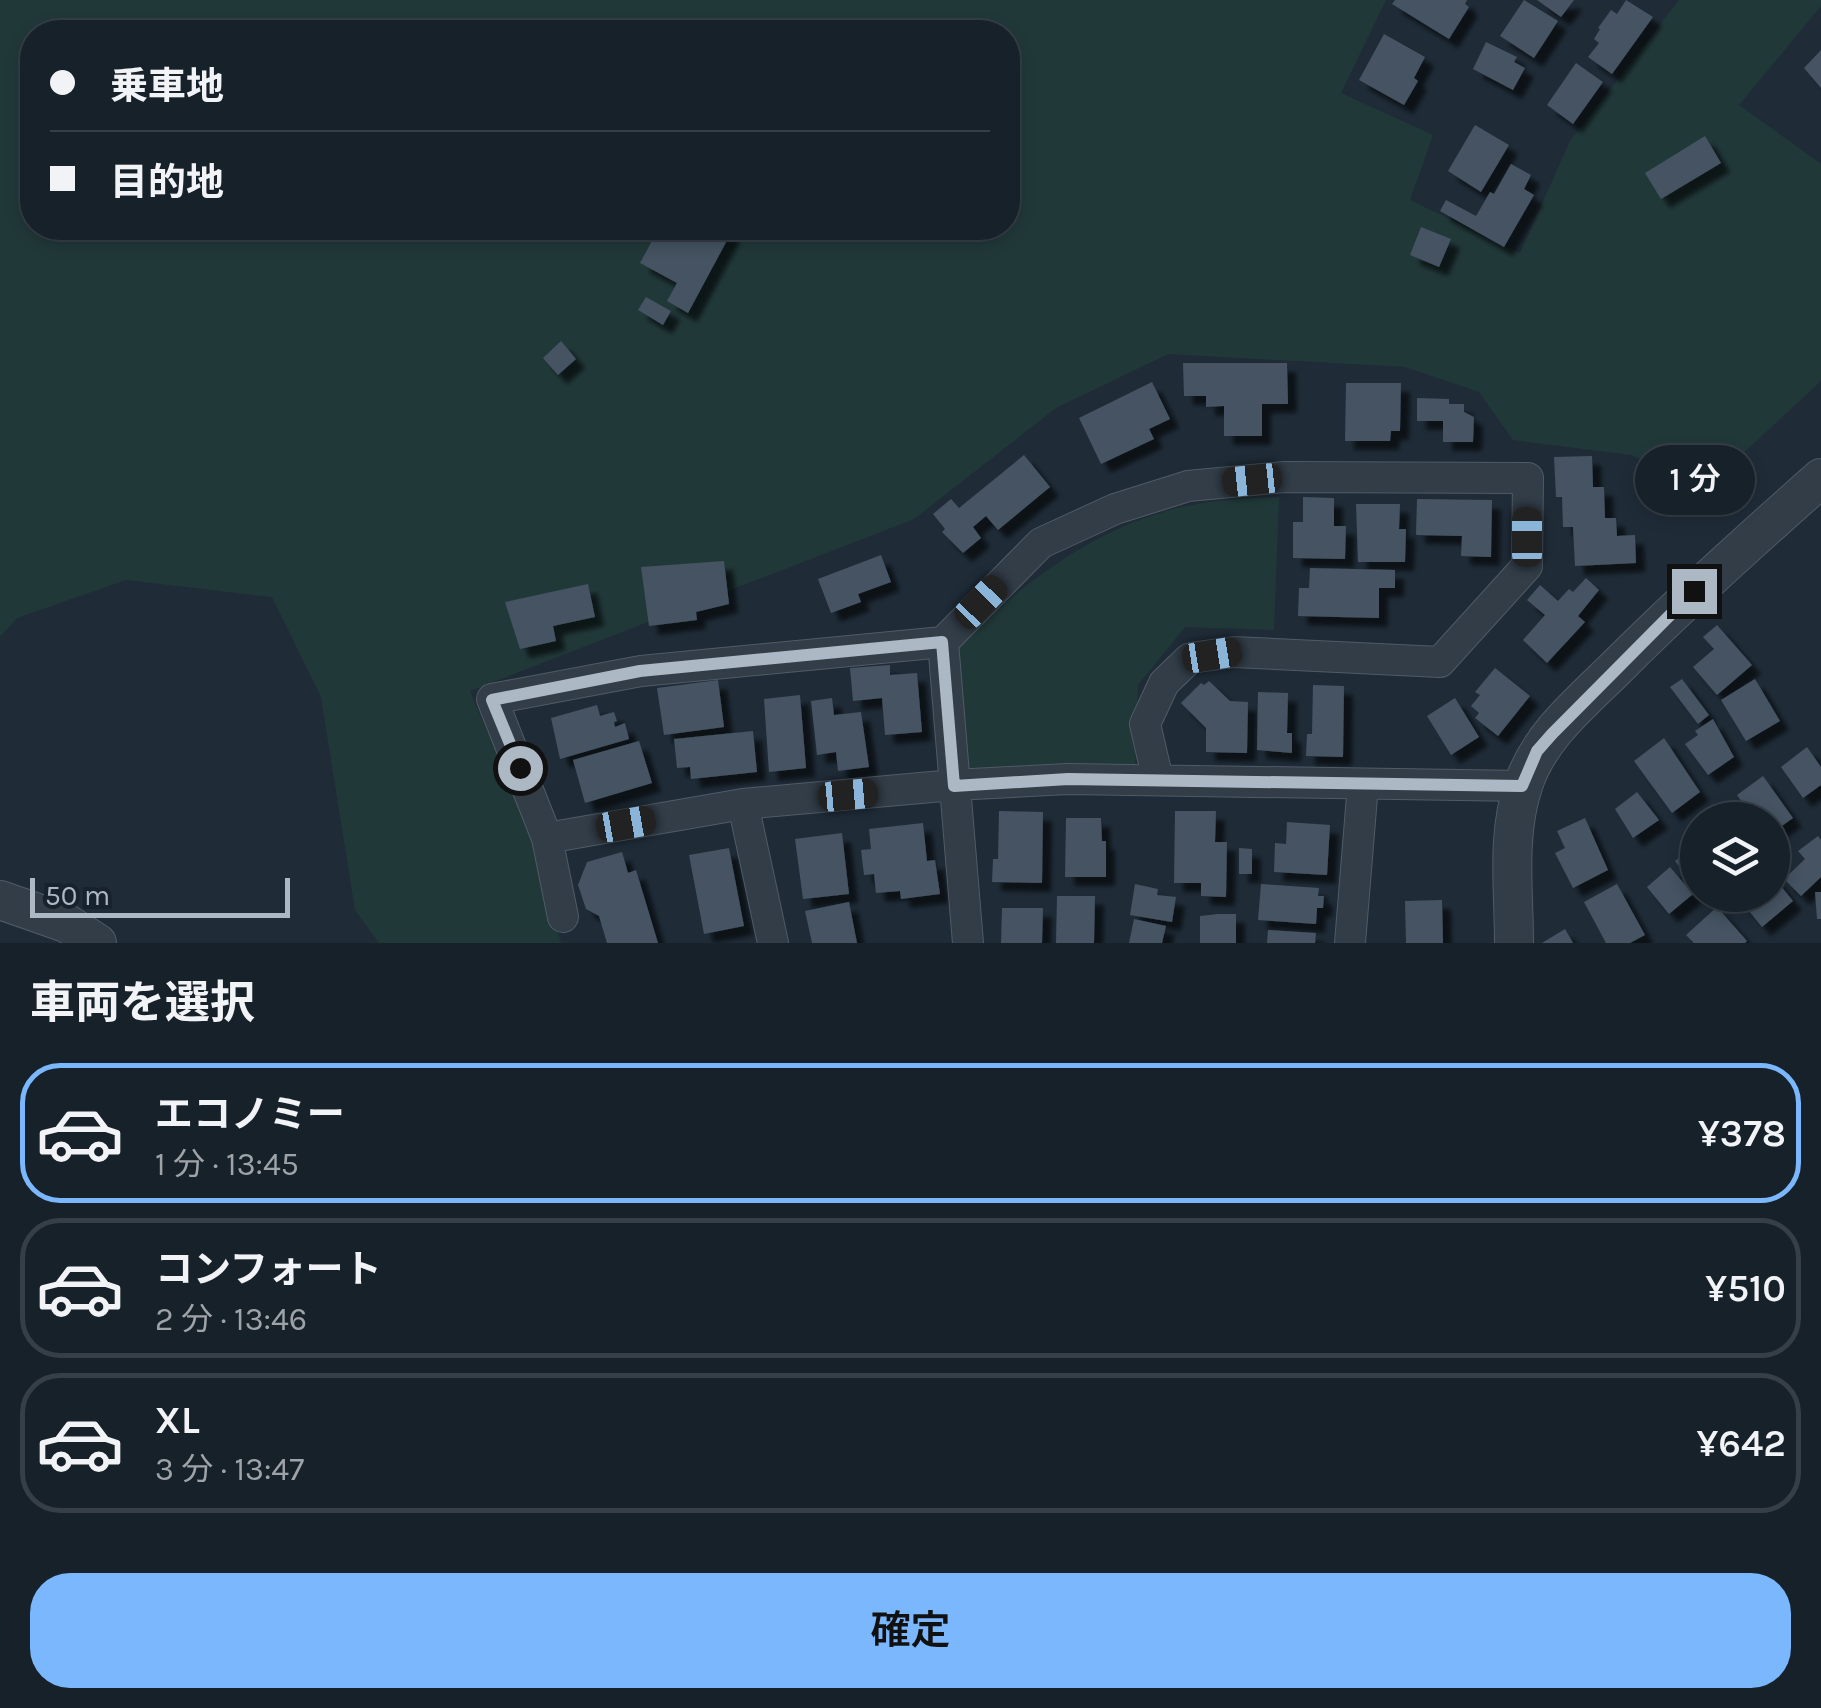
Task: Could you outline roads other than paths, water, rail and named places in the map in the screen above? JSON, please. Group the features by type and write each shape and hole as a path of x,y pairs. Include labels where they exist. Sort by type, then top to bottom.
{"street":[{"path":"564,917 548,838 492,700 640,671 942,642 1041,543 1116,509 1188,486 1284,477 1528,478 1527,566 1440,662 1234,652 1190,658 1164,683 1145,724 1158,780"},
{"path":"1514,943 1510,854 1522,786 1537,751 1694,591 1821,478"},
{"path":"942,642 968,943"},
{"path":"548,838 743,804 1068,779 1522,786"},
{"path":"1350,943 1363,784"},
{"path":"743,804 773,943"},
{"path":"0,900 66,923 97,943"}]}
